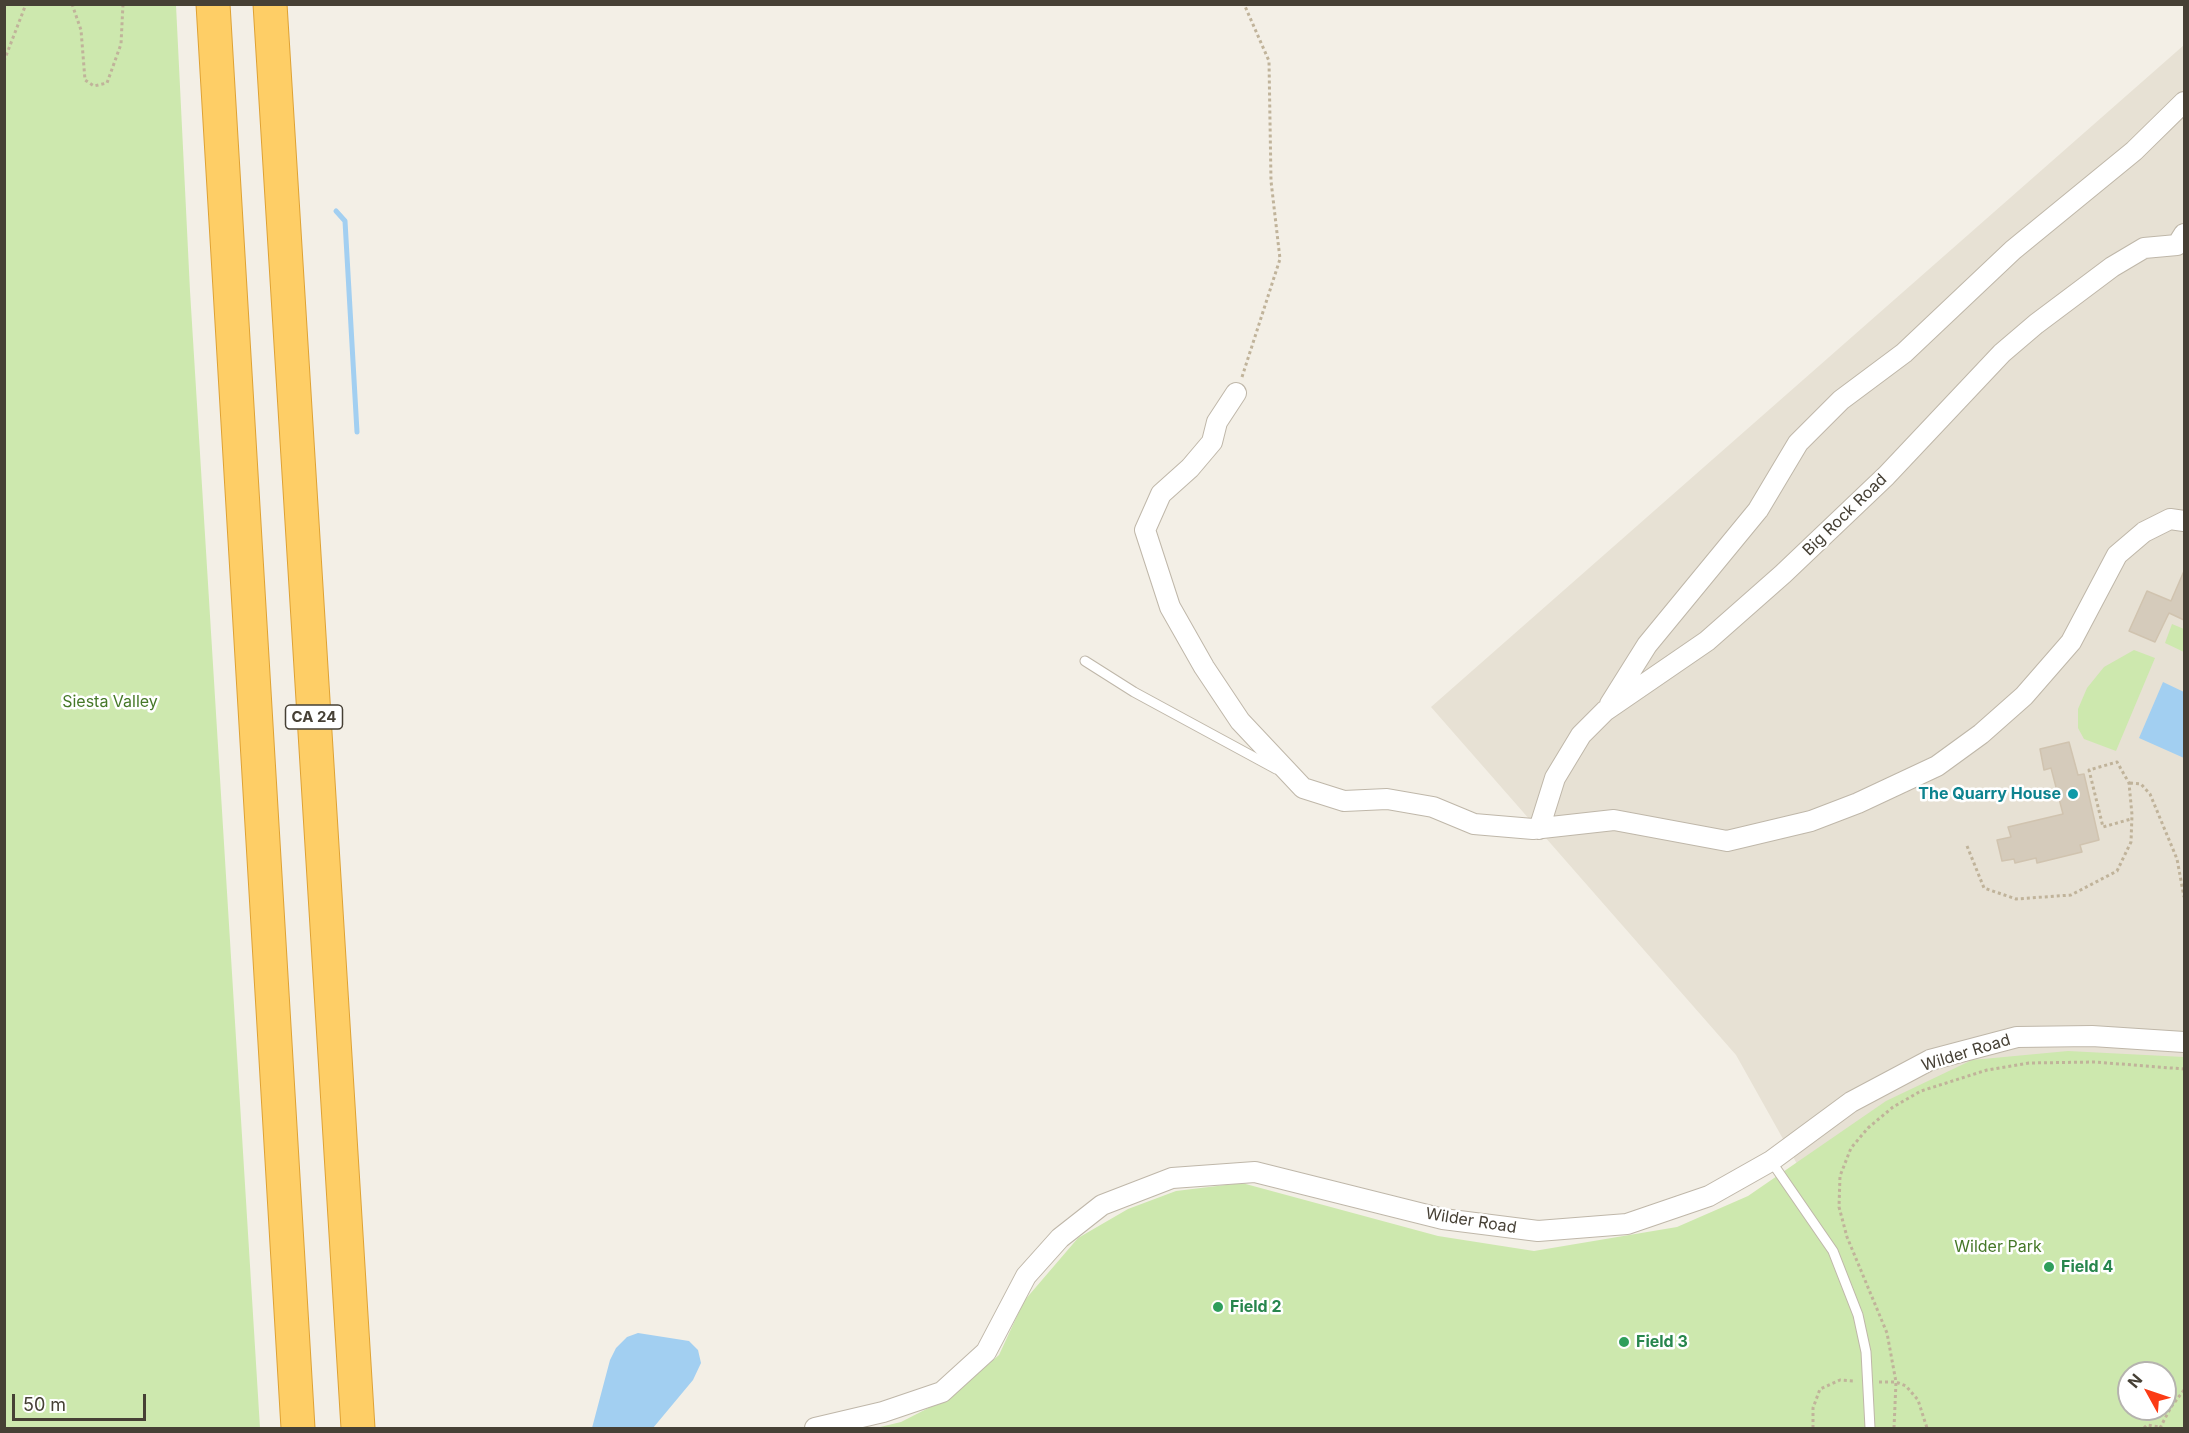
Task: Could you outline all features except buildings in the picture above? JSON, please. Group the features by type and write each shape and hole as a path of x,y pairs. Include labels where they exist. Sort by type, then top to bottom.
{"highway":[{"path":"213,4 298,1428"},
{"name":"CA 24","path":"270,4 358,1428"}],"street":[{"path":"1605,711 1647,645 1758,510 1798,443 1841,400 1904,353 2013,250 2134,151 2184,102"},
{"name":"Big Rock Road","path":"1539,829 1555,778 1581,735 1605,711 1707,641 1760,595 1886,476 2002,353 2036,324 2080,290 2144,248 2182,243"},
{"path":"1236,393 1217,422 1212,442 1190,468 1161,494 1144,530 1170,607 1204,668 1240,721 1303,788 1344,801 1387,799 1433,807 1474,825 1539,829 1614,820 1727,841 1811,821 1937,766 1981,734 2024,696 2071,642 2117,555 2144,532 2170,519 2184,521"},
{"name":"Wilder Road","path":"815,1428 883,1412 942,1392 986,1352 1026,1276 1060,1238 1102,1205 1172,1178 1255,1172 1443,1219 1538,1231 1627,1224 1709,1196 1771,1161 1851,1102 1930,1060 2017,1037 2092,1036 2184,1042"}],"lane":[{"path":"1085,661 1134,692 1293,778"},
{"path":"1771,1161 1833,1251 1858,1315 1866,1352 1869,1428"}],"path":[{"path":"4,61 26,4"},
{"path":"72,4 81,30 85,80 94,86 106,83 121,44 123,4"},
{"path":"1236,393 1280,260 1270,170 1269,61 1244,4"},
{"path":"1967,846 1984,888 2016,899 2071,894 2117,871 2131,842 2132,819 2130,783 2117,762 2089,770 2103,827 2132,819"},
{"path":"2130,783 2141,784 2150,794 2177,859 2184,897"},
{"path":"1894,1428 1896,1382 1887,1333 1847,1237 1839,1207 1840,1176 1851,1148 1868,1128 1902,1102 1921,1091 1987,1070 2029,1063 2095,1062 2184,1069"},
{"path":"2144,1428 2147,1425 2160,1428 2184,1390"}],"shaded area":[{"path":"2184,45 2184,1428 1945,1428 1736,1055 1431,707"}],"green space":[{"name":"Siesta Valley","path":"5,4 176,5 190,291 260,1428 5,1428"},
{"path":"2172,624 2184,629 2184,652 2165,643"},
{"path":"2134,650 2155,658 2116,751 2084,739 2078,728 2078,709 2087,688 2104,667"},
{"name":"Wilder Park","path":"2068,1051 2184,1057 2184,1428 876,1428 901,1422 950,1397 999,1355 1024,1301 1078,1238 1128,1209 1176,1191 1242,1183 1438,1236 1534,1251 1677,1227 1748,1196 1886,1101 1972,1060"}],"water":[{"path":"2163,682 2184,692 2184,758 2139,738"},
{"path":"638,1333 689,1341 698,1350 701,1363 693,1380 653,1428 592,1428 610,1360 616,1348 627,1337"}],"waterway":[{"path":"336,211 345,221 357,432"}],"place":[{"name":"The Quarry House","path":"2073,794"},
{"name":"Field 4","path":"2049,1267"},
{"name":"Field 2","path":"1218,1307"},
{"name":"Field 3","path":"1624,1342"}]}
